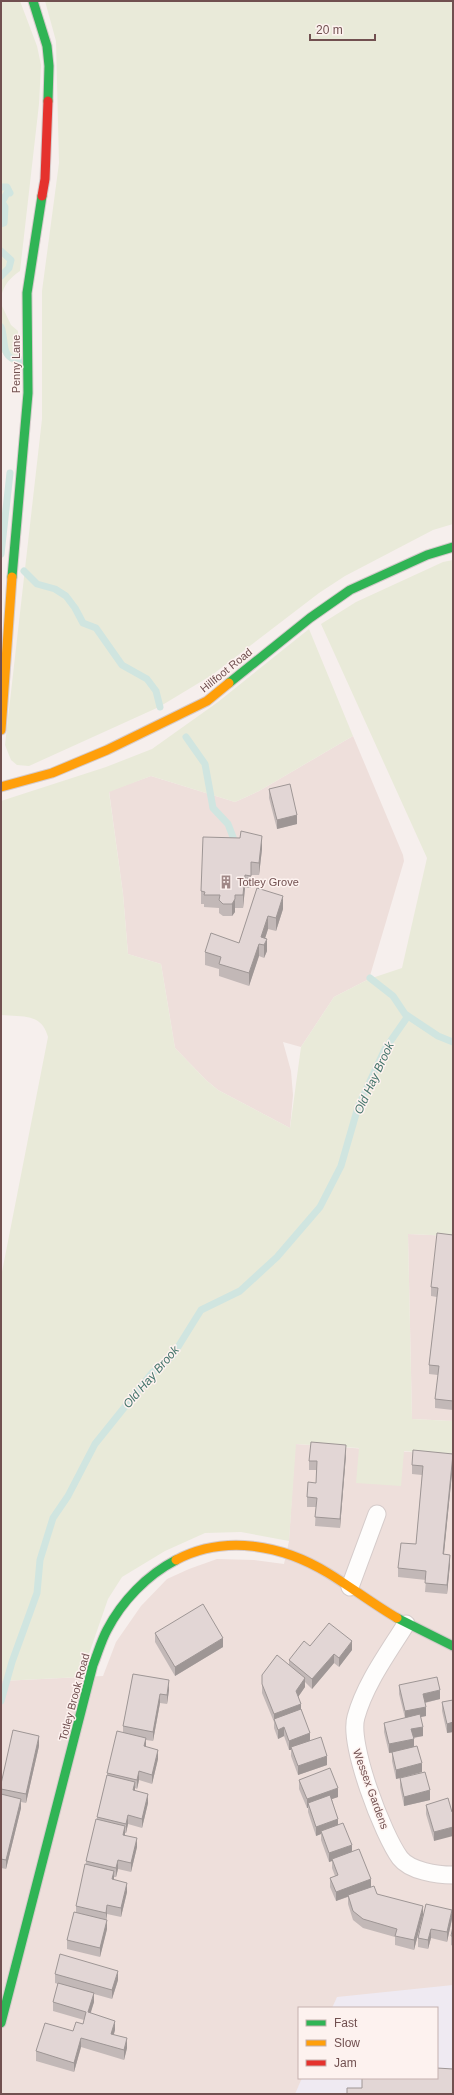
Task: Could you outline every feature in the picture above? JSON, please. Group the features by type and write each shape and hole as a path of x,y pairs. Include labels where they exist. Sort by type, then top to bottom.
{"street":[{"name":"Penny Lane","path":"1,730 5,652 28,393 27,293 45,180 49,66 47,46 33,1"},
{"name":"Hillfoot Road","path":"1,787 52,773 107,750 207,701 310,618 350,590 427,555 453,547"},
{"path":"350,1587 377,1514"},
{"name":"Totley Brook Road","path":"1,2023 93,1665 108,1627 136,1589 158,1570 179,1557 208,1548 233,1546 263,1547 293,1555 350,1587 406,1624 453,1646"},
{"name":"Wessex Gardens","path":"406,1624 362,1700 355,1726 357,1752 380,1818 400,1859 421,1872 453,1875"}],"shaded area":[{"path":"353,736 403,855 404,861 369,979 334,997 301,1047 283,1042 291,1071 293,1095 290,1128 218,1090 206,1080 175,1048 161,964 128,954 123,894 109,791 151,776 235,802 259,791"},
{"path":"408,1234 453,1236 453,1421 412,1419"},
{"path":"295,1444 453,1455 453,2094 1,2094 1,1681 103,1676 116,1642 141,1606 167,1579 217,1559 254,1560 284,1564 289,1541"},
{"path":"453,1985 453,2094 295,2094 302,2079 438,2079 438,2007 332,2007 337,1997"}],"green space":[{"path":"1,1 20,1 37,46 41,65 39,104 20,271 8,282 1,297"},
{"path":"45,1 453,1 453,524 433,530 345,576 319,593 212,675 159,707 29,766 17,765 11,760 5,745 42,419 42,291 59,163 56,41"},
{"path":"1,304 11,325 18,331 18,370 1,351"},
{"path":"453,560 453,1236 408,1234 412,1419 453,1421 453,1455 404,1451 401,1486 356,1483 359,1448 296,1444 289,1541 241,1532 205,1533 165,1551 122,1577 108,1599 81,1677 1,1681 1,1277 48,1037 45,1029 36,1020 24,1017 1,1015 1,801 106,767 152,749 218,702 309,629 353,736 259,791 235,802 151,776 109,792 123,894 128,954 161,964 175,1048 206,1080 218,1090 290,1128 301,1047 334,997 369,979 402,968 427,858 321,624 356,602 443,562"}],"building":[{"path":"290,784 297,815 277,820 269,789"},
{"name":"Totley Grove","path":"241,831 262,836 259,863 251,862 251,876 245,875 243,895 235,895 235,899 232,904 223,904 219,900 220,895 204,895 205,892 201,891 203,837 240,838"},
{"path":"257,888 283,896 276,918 268,916 261,937 267,939 264,945 259,944 249,973 219,964 221,957 205,952 211,933 239,943"},
{"path":"437,1233 453,1235 453,1401 435,1399 439,1366 429,1365 438,1288 431,1287"},
{"path":"311,1442 346,1445 340,1519 315,1517 317,1498 307,1497 308,1482 316,1483 317,1461 309,1461"},
{"path":"413,1450 453,1454 443,1554 450,1555 447,1585 425,1583 426,1571 398,1568 401,1543 416,1544 423,1466 412,1465"},
{"path":"203,1604 223,1638 175,1667 155,1633"},
{"path":"329,1623 352,1641 339,1658 334,1654 312,1679 289,1660 304,1641 310,1646"},
{"path":"277,1655 305,1678 296,1691 301,1704 274,1714 262,1684 262,1675"},
{"path":"133,1674 169,1680 167,1695 160,1694 153,1732 123,1726"},
{"path":"437,1677 440,1690 423,1694 426,1707 405,1711 399,1685"},
{"path":"453,1700 453,1722 447,1724 442,1702"},
{"path":"301,1709 310,1733 289,1741 284,1727 278,1730 274,1719"},
{"path":"420,1714 423,1727 411,1729 414,1739 389,1744 384,1723"},
{"path":"13,1730 39,1736 26,1794 1,1789"},
{"path":"117,1731 146,1738 144,1746 158,1750 152,1775 139,1771 137,1780 107,1773"},
{"path":"321,1737 327,1756 298,1766 291,1747"},
{"path":"417,1746 422,1763 396,1770 392,1752"},
{"path":"330,1768 338,1788 307,1799 299,1780"},
{"path":"425,1772 430,1790 404,1797 400,1778"},
{"path":"107,1775 135,1782 133,1790 148,1794 142,1819 128,1815 126,1824 97,1817"},
{"path":"1,1794 21,1799 6,1860 1,1859"},
{"path":"330,1795 338,1819 316,1827 308,1803"},
{"path":"448,1798 453,1812 453,1827 434,1832 426,1805"},
{"path":"96,1819 125,1826 123,1835 137,1838 131,1863 118,1860 116,1868 86,1861"},
{"path":"343,1823 352,1845 329,1853 321,1831"},
{"path":"359,1849 371,1879 336,1892 330,1878 338,1875 332,1859"},
{"path":"85,1864 114,1871 112,1879 127,1883 121,1908 107,1905 106,1913 76,1906"},
{"path":"374,1886 377,1894 423,1906 414,1940 395,1936 397,1929 363,1919 353,1911 348,1895"},
{"path":"426,1904 452,1910 447,1932 431,1929 428,1940 418,1938"},
{"path":"74,1912 107,1920 100,1948 67,1940"},
{"path":"60,1954 118,1971 112,1990 55,1974"},
{"path":"58,1983 94,1993 88,2012 115,2021 111,2034 127,2038 124,2050 81,2038 74,2063 36,2051 45,2023 73,2031 76,2022 83,2024 86,2012 53,2002"},
{"path":"438,2068 453,2069 453,2094 347,2094 347,2088 362,2088 362,2079 438,2079"}],"waterway":[{"path":"1,187 7,187 10,193 7,193 2,202 5,207 4,223 1,224"},
{"path":"1,251 11,260 9,268 1,276"},
{"path":"1,327 6,352 13,359 19,359 19,365"},
{"path":"1,554 10,473"},
{"path":"24,571 37,584 55,589 66,596 75,608 83,623 96,628 122,665 147,679 156,691 160,707"},
{"path":"186,737 205,764 213,808 228,824 233,837"},
{"path":"370,978 393,996 408,1016"},
{"name":"Old Hay Brook","path":"1,1701 12,1662 37,1593 40,1560 53,1518 68,1496 95,1444 152,1373 173,1355 201,1310 240,1291 277,1257 320,1207 341,1166 358,1107 385,1049 408,1016 438,1036 453,1042"}],"traffic: fast":[{"path":"33,1 47,46 49,66 48,101"},
{"path":"12,577 28,393 27,293 42,196"},
{"path":"229,683 310,618 350,590 427,555 453,547"},
{"path":"1,2023 93,1665 101,1643 113,1619 136,1590 155,1573 176,1560"},
{"path":"397,1618 453,1646"}],"traffic: slow":[{"path":"1,730 12,577"},
{"path":"1,787 52,773 107,750 207,701 229,683"},
{"path":"176,1560 195,1552 214,1547 233,1545 253,1546 273,1550 310,1563 397,1618"}],"traffic: jam":[{"path":"42,196 45,179 48,101"}],"place":[{"name":"Totley Grove","path":"226,882"}]}
